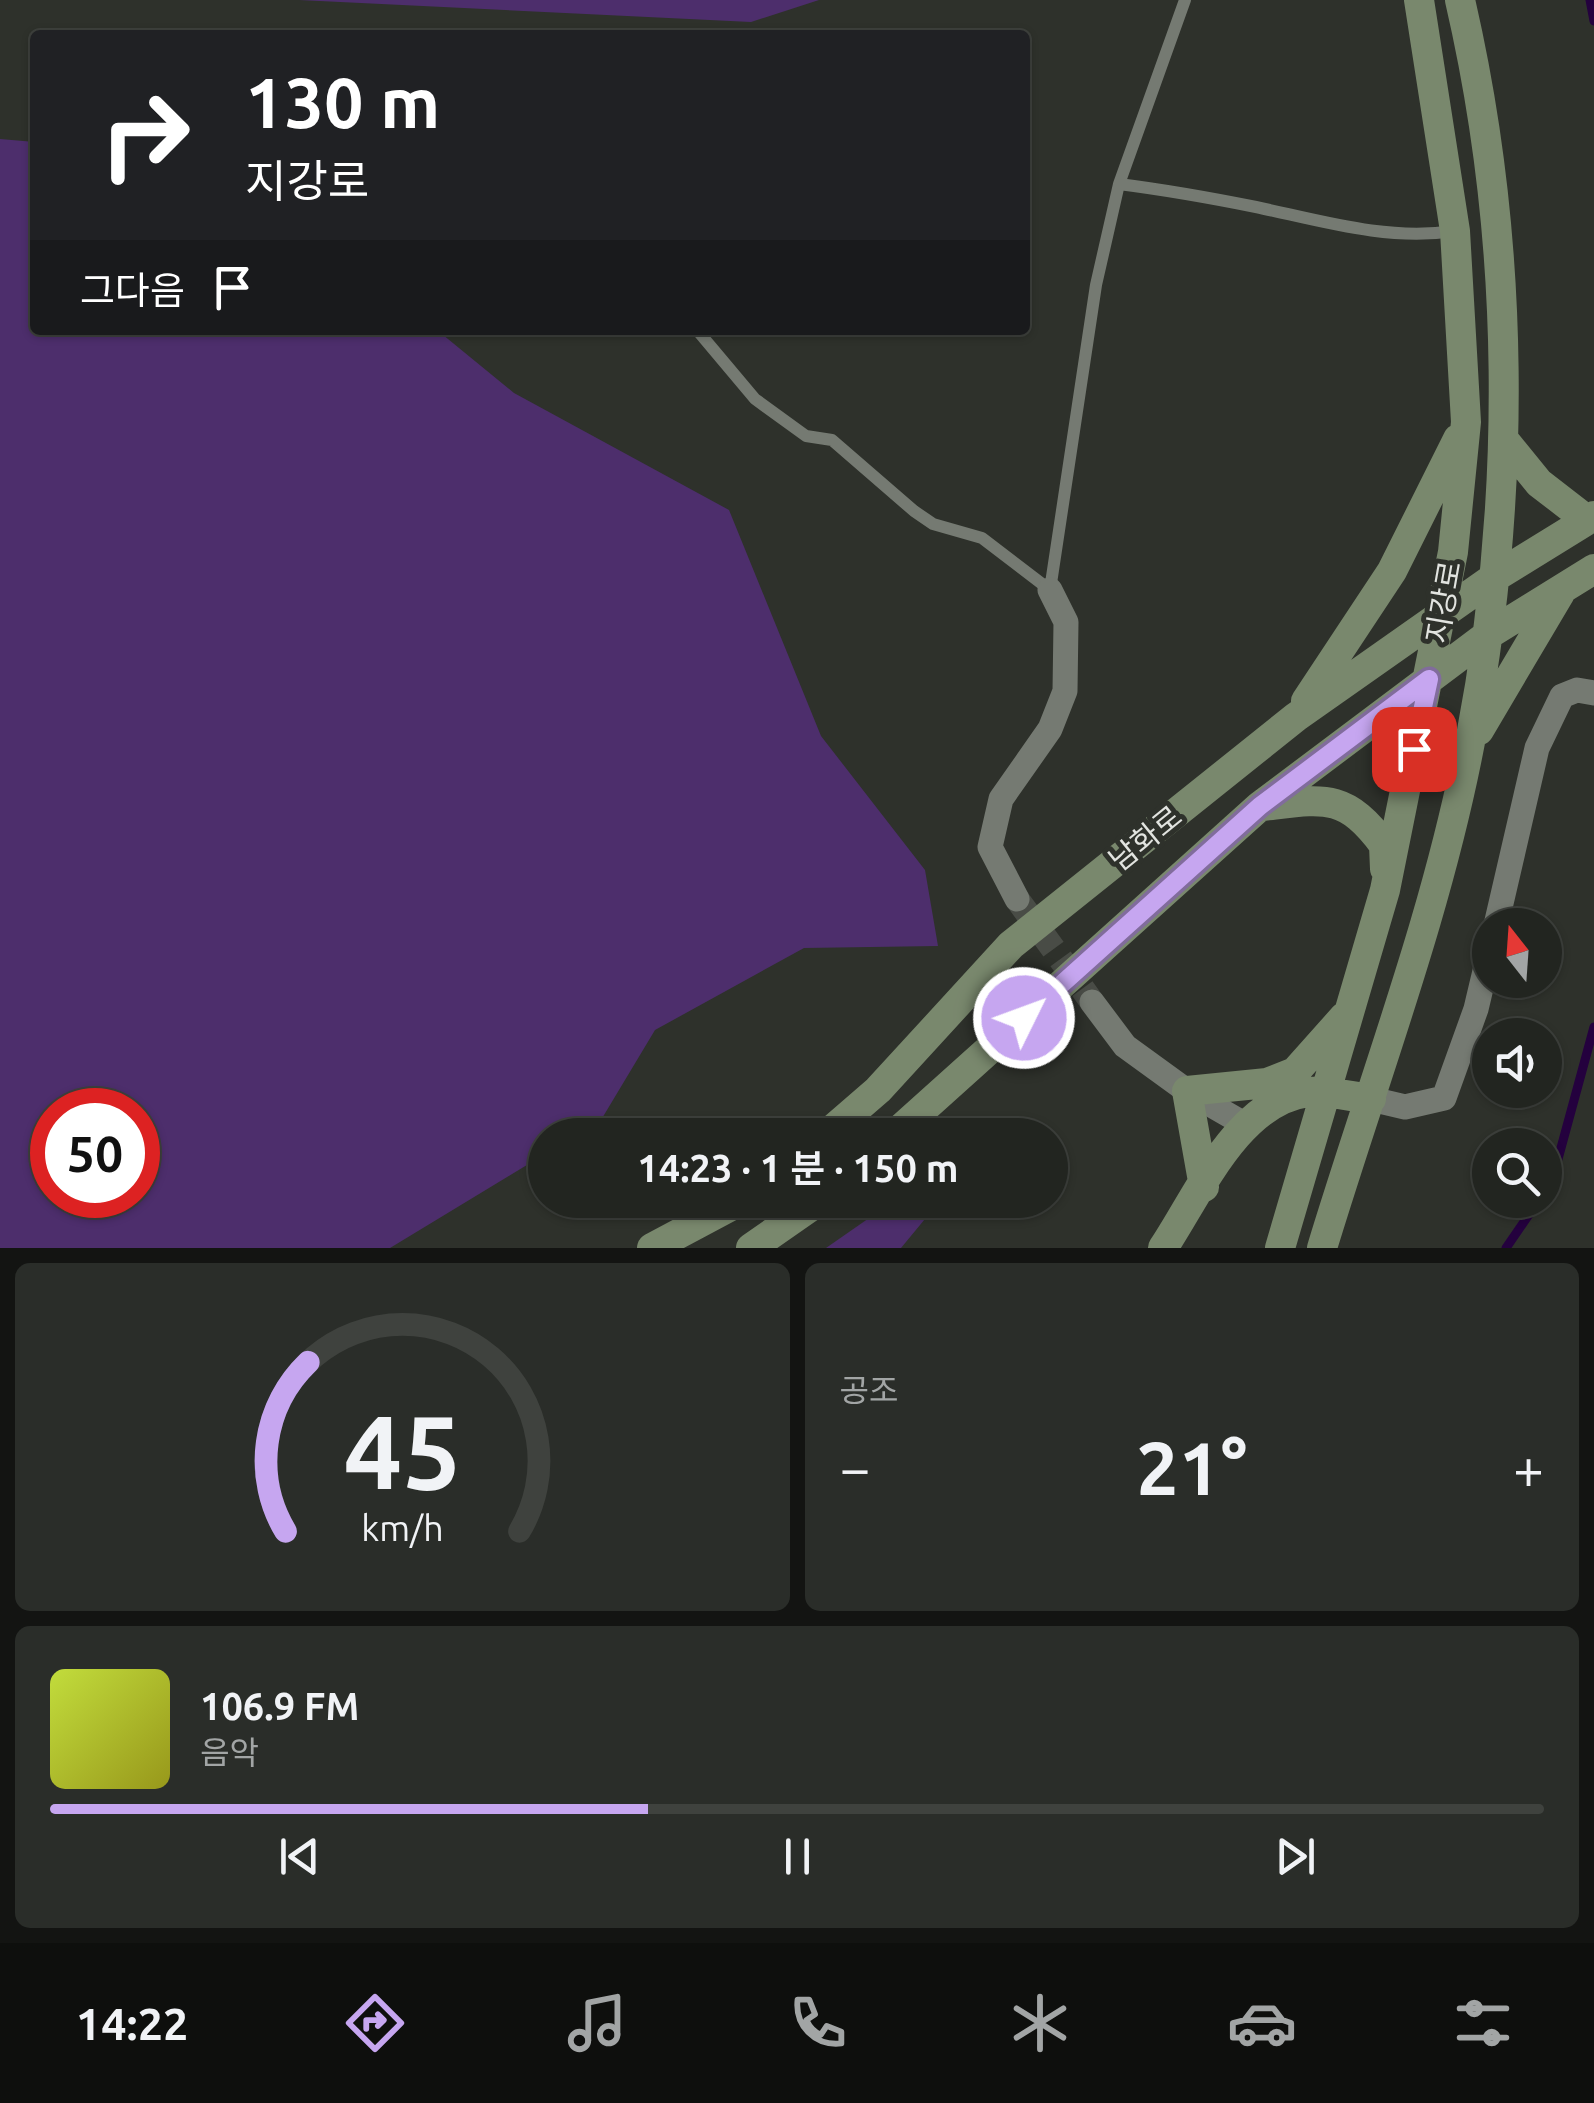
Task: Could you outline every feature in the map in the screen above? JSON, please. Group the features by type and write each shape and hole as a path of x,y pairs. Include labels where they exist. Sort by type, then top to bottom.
{"main road":[{"name":"지강로","path":"1282,1239 1385,890 1442,614 1466,422 1455,231 1419,0"},
{"name":"지강로","path":"1322,1248 1423,932 1470,745 1489,634 1504,440 1500,262 1488,162 1460,0"},
{"path":"1296,717 1392,572 1466,422"},
{"path":"1504,440 1538,483 1590,518"},
{"name":"남화로","path":"846,1118 878,1090 1011,946 1296,717 1495,577 1590,518"},
{"path":"1470,745 1581,577"},
{"name":"남화로","path":"913,1118 1260,806 1489,634 1581,577"},
{"path":"1260,806 1323,798 1350,808 1384,846 1385,890"},
{"path":"1163,1248 1256,1118 1349,1011"},
{"path":"1204,1188 1187,1091 1267,1083 1295,1072"},
{"path":"1256,1118 1308,1092 1371,1100"},
{"path":"652,1248 708,1218"},
{"path":"750,1248 794,1218"}],"street":[{"path":"1016,899 990,847 1000,799 1050,729 1065,691 1066,622 1050,590"},
{"path":"1500,908 1537,748 1562,696 1577,690 1594,693"},
{"path":"1371,1100 1404,1107 1444,1098 1479,998"},
{"path":"1092,1002 1125,1046 1187,1091 1256,1118"}],"lane":[{"path":"700,335 754,399 806,436 832,440 914,512 934,524 982,538 1050,590 1096,285 1120,184 1185,0"},
{"path":"1120,184 1182,192 1372,232 1425,236 1455,231"}],"shaded area":[{"path":"299,0 819,0 751,22"},
{"path":"0,139 30,142 30,335 443,335 514,393 729,510 821,736 925,870 938,946 804,948 655,1030 602,1118 528,1118 528,1164 390,1248 0,1248"},
{"path":"869,1218 926,1218 901,1248 826,1248"}],"waterway":[{"path":"1590,0 1594,21"},
{"path":"1562,1144 1594,1027"},
{"path":"1506,1248 1527,1218"}],"tunnel":[{"path":"1017,899 1092,1002"}],"route":[{"path":"1024,1018 1260,806 1429,679 1414,749"}]}
